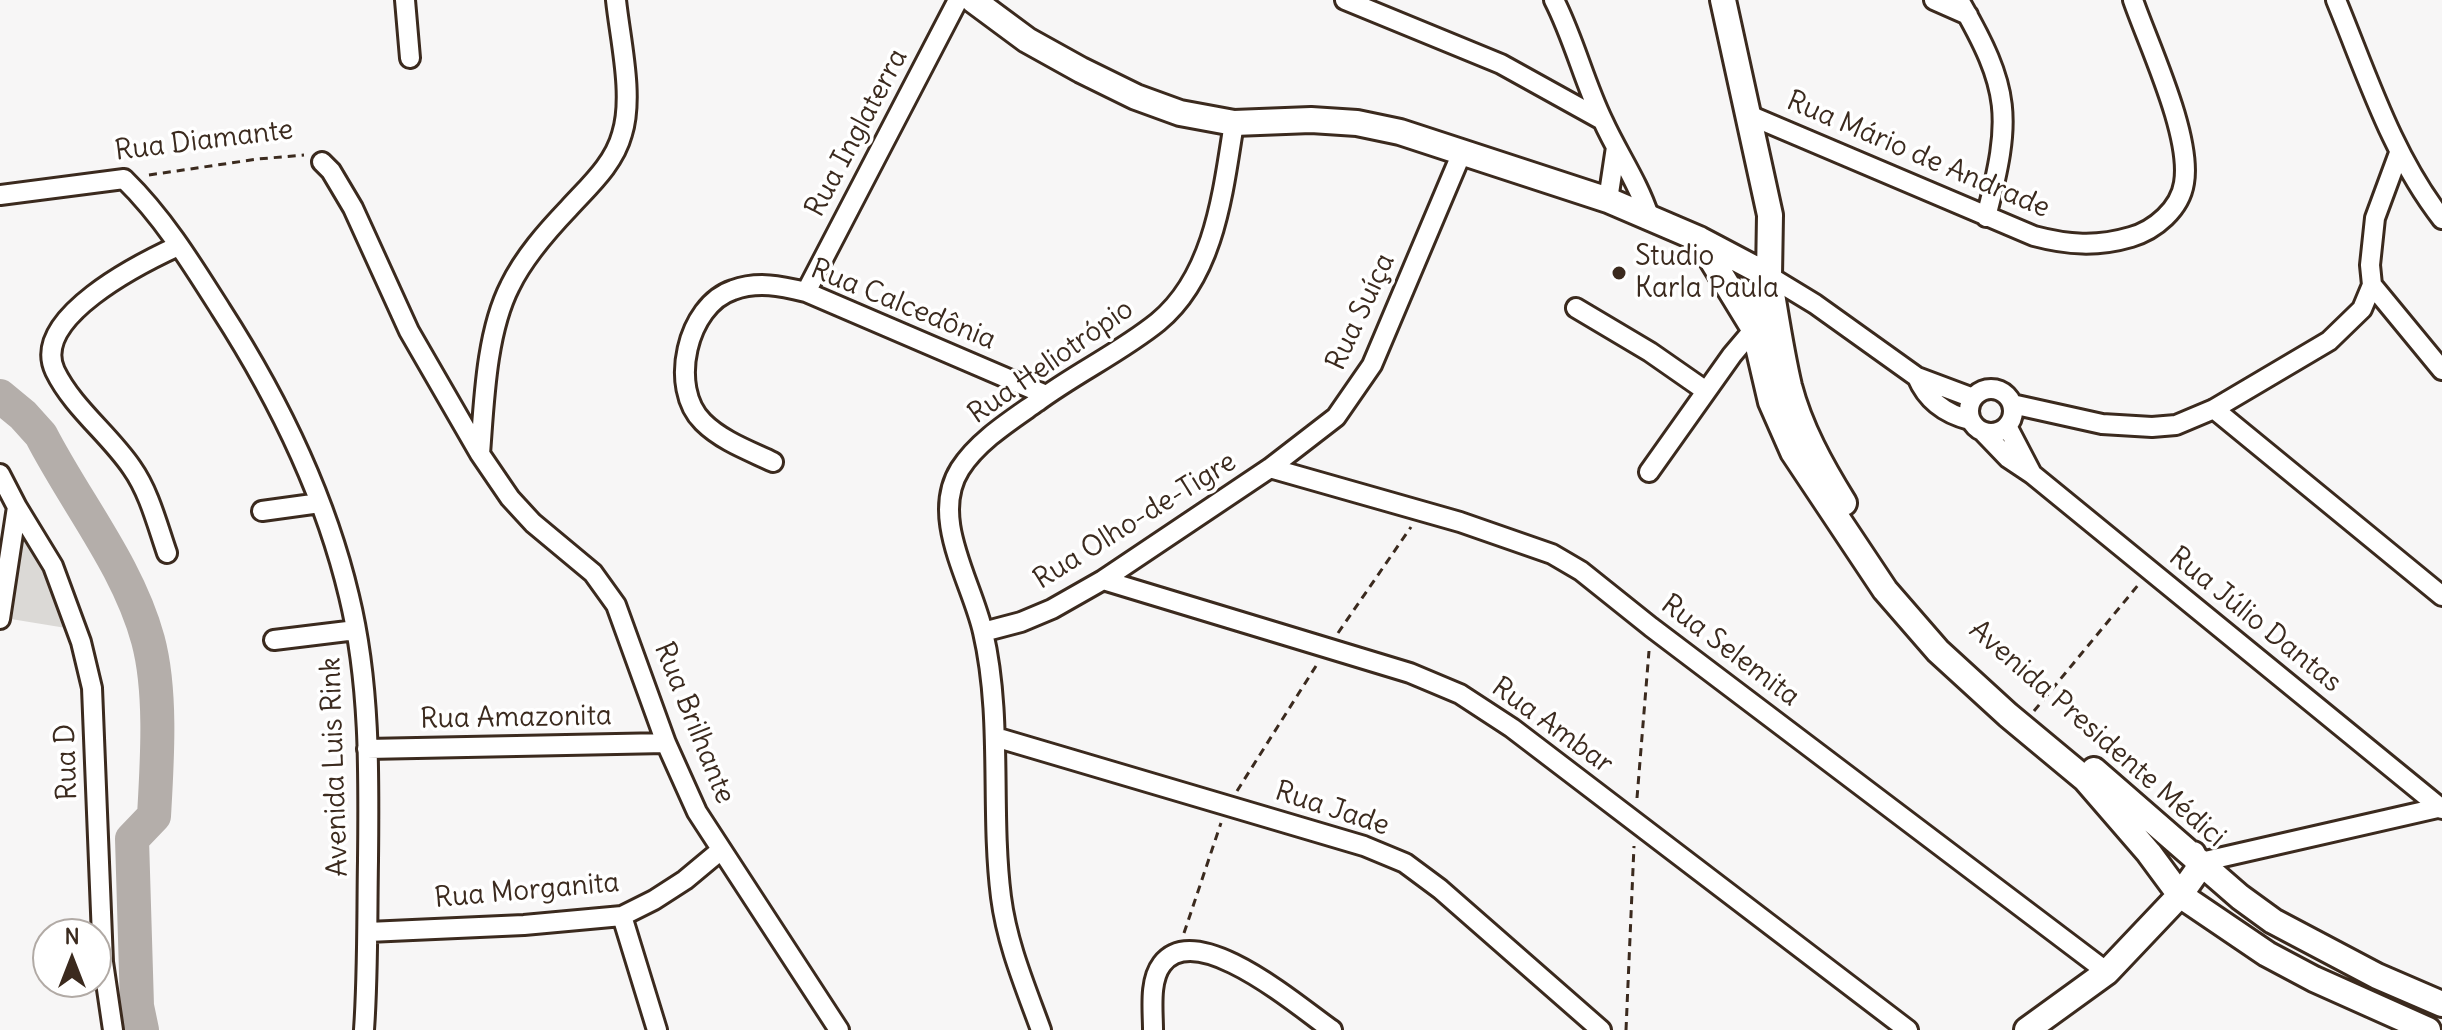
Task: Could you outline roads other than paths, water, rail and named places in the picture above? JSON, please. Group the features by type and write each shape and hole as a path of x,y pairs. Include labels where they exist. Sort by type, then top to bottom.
{"main road":[{"path":"973,0 1027,40 1136,97 1180,113 1234,123 1311,120 1357,123 1400,132 1463,150 1608,200 1699,239 1769,276 1770,215 1723,0"},
{"path":"1699,239 1754,329"},
{"name":"Avenida Presidente Médici","path":"1769,276 1754,329 1771,402 1793,452 1885,590 1938,651 2085,779 2149,853 2180,895 2267,954 2314,979 2428,1030"},
{"name":"Avenida Presidente Médici","path":"1769,276 1794,401 1811,446 1865,539 1946,645 1980,679 2240,897 2316,945 2442,1004"},
{"path":"2027,1030 2107,972 2180,895 2197,871 2197,858"},
{"path":"2180,895 2222,910 2270,943 2292,949 2316,945"}],"street":[{"path":"405,0 410,58"},
{"path":"480,454 489,362 497,320 509,287 530,254 610,161 623,133 626,97 616,0"},
{"name":"Rua Inglaterra","path":"806,292 958,0"},
{"path":"1345,0 1501,64 1602,120"},
{"path":"1554,0 1570,32 1602,120 1641,192 1649,216"},
{"path":"1934,0 1963,7 1996,73 2003,103 2004,135 1999,169 1986,217"},
{"name":"Rua Mário de Andrade","path":"1749,115 2034,236 2063,244 2094,245 2143,233 2163,220 2176,204 2184,184 2179,130 2133,0"},
{"path":"2336,0 2399,153 2425,198 2442,219"},
{"name":"Rua Heliotrópio","path":"1041,1030 1007,931 997,854 995,737 983,632 950,527 948,503 959,470 975,450 1046,395 1158,322 1184,297 1206,253 1224,183 1234,123"},
{"path":"1608,200 1616,147"},
{"name":"Rua Suíça","path":"1270,468 1336,417 1372,365 1463,150"},
{"path":"1973,398 1969,412 1977,426 2002,431 2013,414 2012,404 2102,424 2132,427 2176,425 2214,409 2329,341 2362,309 2372,285 2370,265 2375,218 2399,153"},
{"name":"Rua Diamante","path":"322,162 331,171 353,208 409,331 480,454"},
{"name":"Rua Diamante","path":"0,195 124,179"},
{"name":"Avenida Luis Rink","path":"124,179 162,220 254,363 320,503 337,553 356,630 365,707 368,932 364,1030"},
{"path":"167,553 134,470 69,394 54,368 51,350 58,331 101,290 145,261 178,246"},
{"name":"Rua Júlio Dantas","path":"1769,276 1815,304 1917,377 1973,398 1992,389 2005,394 2012,404"},
{"name":"Rua Calcedônia","path":"773,462 723,437 701,421 684,376 688,346 696,324 712,301 731,290 777,285 806,292 1046,395"},
{"path":"2372,285 2442,370"},
{"path":"1576,308 1650,352 1706,391"},
{"path":"1649,472 1754,329"},
{"name":"Rua Júlio Dantas","path":"1917,377 1922,389 1942,409 1977,426 2008,458 2032,474 2441,808"},
{"path":"2214,409 2442,596"},
{"name":"Rua Júlio Dantas","path":"2007,426 2032,474"},
{"name":"Rua Brilhante","path":"480,454 510,498 533,523 593,573 606,589 625,624 666,743 697,812 839,1030"},
{"name":"Rua Olho-de-Tigre","path":"983,632 1021,622 1052,609 1103,580 1270,468"},
{"name":"Rua Selemita","path":"1270,468 1448,518 1552,554 1581,571 2107,972"},
{"name":"Rua D","path":"0,474 53,566 81,642 92,688 103,962 113,1030"},
{"path":"262,511 320,503"},
{"path":"0,619 17,507"},
{"name":"Rua Ambar","path":"1103,580 1410,673 1460,694 1512,728 1908,1030"},
{"path":"274,640 356,630"},
{"name":"Rua Jade","path":"995,737 1364,846 1405,863 1440,889 1601,1030"},
{"name":"Rua Amazonita","path":"367,749 666,743"},
{"path":"2197,858 2441,808"},
{"name":"Rua Morganita","path":"368,932 524,925 622,916 664,893 721,850"},
{"path":"622,916 657,1030"},
{"path":"1153,1030 1156,977 1162,964 1177,953 1201,951 1235,964 1332,1030"}],"waterway":[{"path":"0,396 41,435 115,561 148,640 157,705 154,816 132,839 137,1006 142,1030"}],"place":[{"name":"Studio Karla Paula","path":"1619,273"}]}
